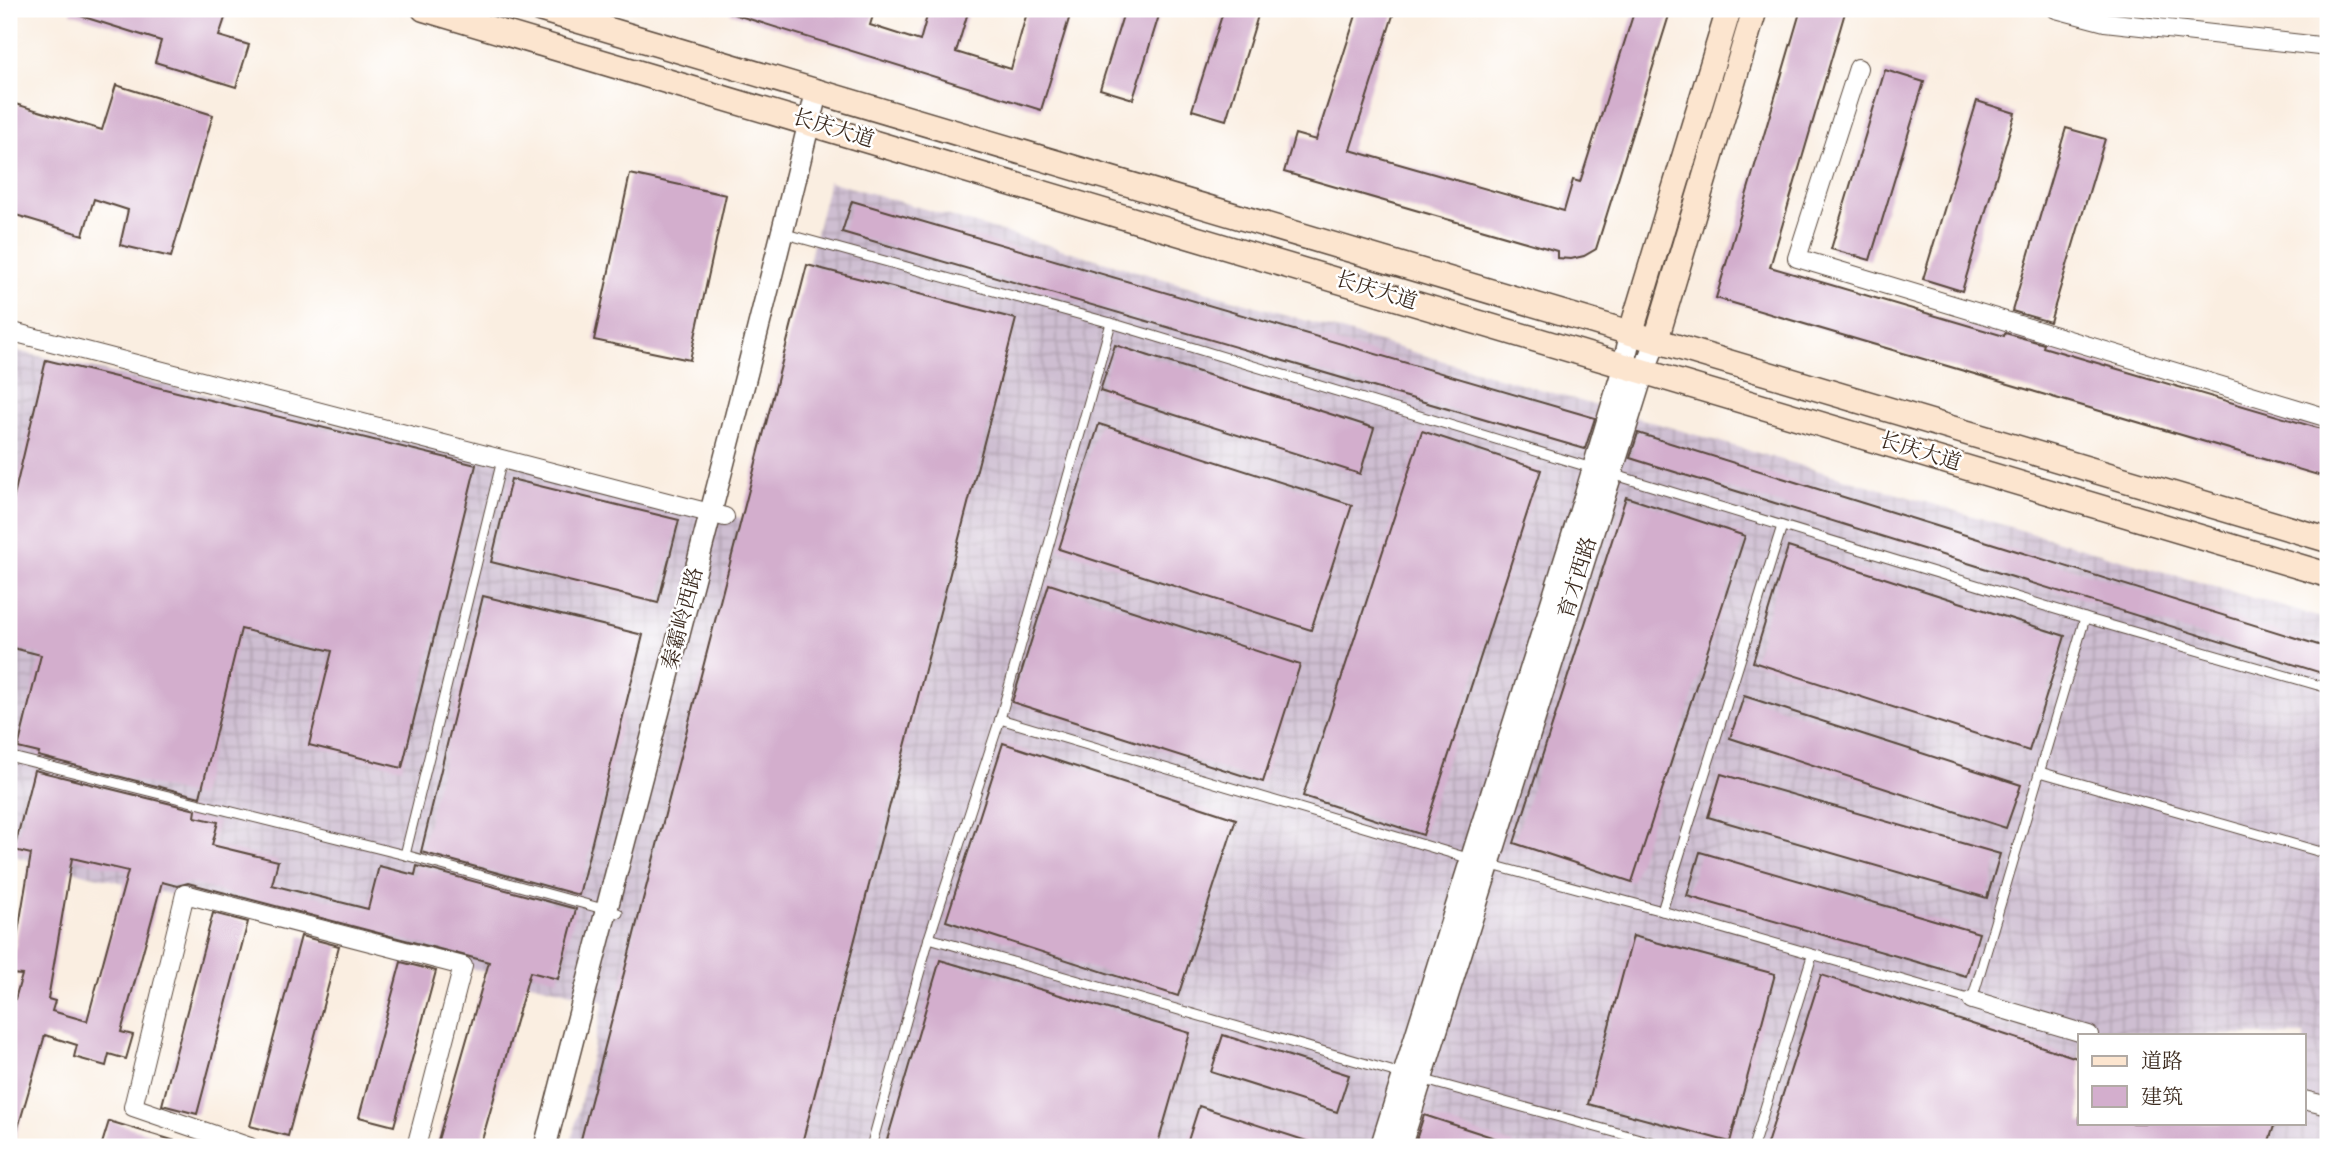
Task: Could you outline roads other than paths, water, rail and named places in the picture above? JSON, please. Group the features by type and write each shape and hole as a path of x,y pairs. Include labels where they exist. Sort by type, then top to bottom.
{"main road":[{"name":"长庆大道","path":"424,9 2328,575"},
{"name":"长庆大道","path":"539,9 595,21 824,92 2328,540"},
{"name":"育才西路","path":"1631,332 1729,9"},
{"name":"育才西路","path":"1656,340 1755,9"}],"street":[{"path":"2056,9 2105,22 2143,17 2328,47"},
{"path":"1858,68 1797,258 2328,418"},
{"name":"秦霸岭西路","path":"545,1147 612,911 718,515 824,92"},
{"path":"9,331 718,515"},
{"name":"育才西路","path":"1631,332 1634,369"},
{"name":"育才西路","path":"1400,1147 1413,1077 1634,369 1656,340"},
{"path":"250,1147 133,1107 185,894 463,966 416,1147"},
{"name":"秦霸岭西路","path":"559,1147 612,911"},
{"path":"1972,1000 2086,1034"},
{"name":"育才西路","path":"1381,1147 1413,1077"},
{"path":"2306,1100 2328,1106"}],"lane":[{"path":"789,235 1111,323 2085,618 2328,688"},
{"path":"871,1147 929,937 1000,719 1111,323"},
{"path":"405,855 502,460"},
{"path":"1662,911 1782,526"},
{"path":"1000,719 1480,862 1972,1000 2085,618"},
{"path":"12,757 405,855 612,911"},
{"path":"2040,772 2328,855"},
{"path":"929,937 1413,1077 1669,1147"},
{"path":"1753,1147 1812,956"}]}
